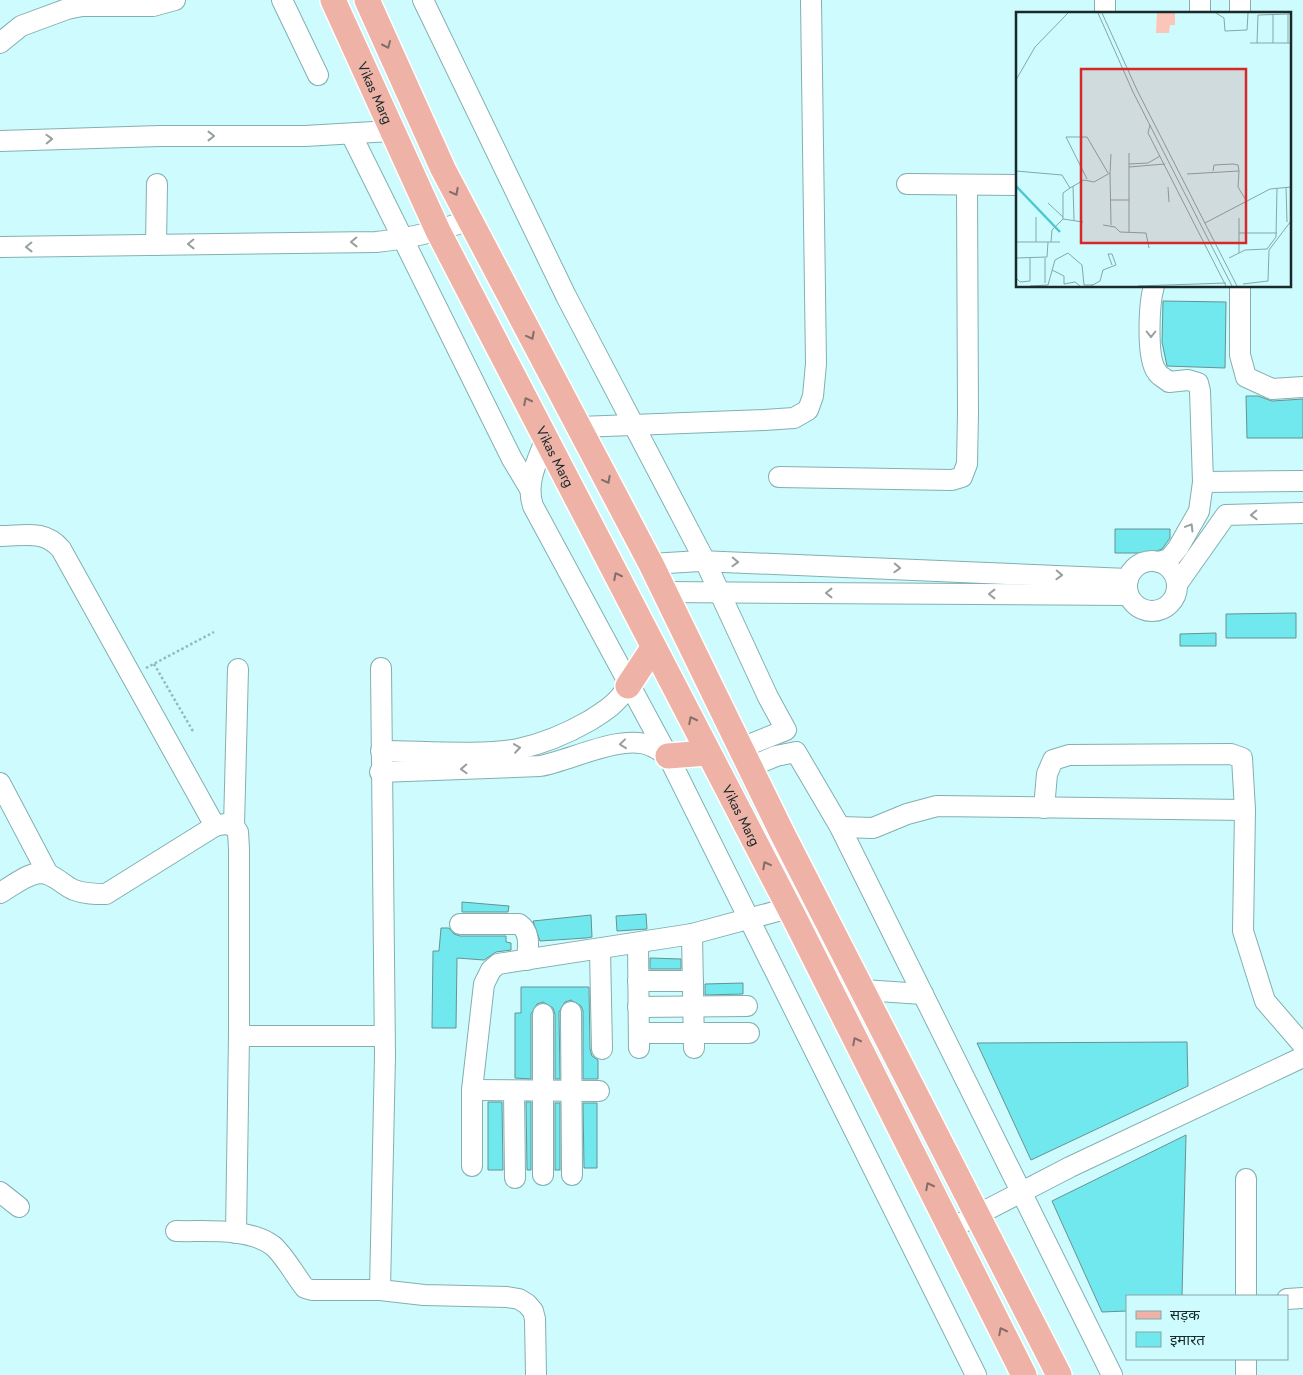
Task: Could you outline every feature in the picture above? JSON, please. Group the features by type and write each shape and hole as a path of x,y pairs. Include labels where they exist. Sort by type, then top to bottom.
{"main road":[{"name":"Vikas Marg","path":"333,0 391,132 438,231 789,908 1024,1375"},
{"path":"367,0 442,169 651,564 746,758 1059,1375"},
{"path":"628,686 653,648"},
{"path":"668,756 707,753"}],"street":[{"path":"0,43 21,26 67,9 82,6 153,6 175,0"},
{"path":"282,0 318,75"},
{"path":"423,0 566,296 705,561 796,752 840,828 1112,1375"},
{"path":"579,427 794,418 808,410 813,396 816,364 811,0"},
{"path":"0,141 160,136 305,136 391,132"},
{"path":"351,134 512,459 530,489"},
{"path":"156,245 157,184"},
{"path":"907,184 1016,185"},
{"path":"779,477 952,480 962,477 967,464 968,413 967,184"},
{"path":"0,247 376,242 402,239 438,231 470,220"},
{"path":"1153,288 1151,296 1151,357 1157,372 1170,382 1188,380 1198,384 1200,391 1203,482 1199,511 1178,548 1169,559 1159,562 1146,562 1134,568 1128,587 1137,606 1150,612 1165,608 1175,598 1178,583 1226,515 1303,513"},
{"path":"1240,288 1240,355 1246,378 1272,388 1303,387"},
{"path":"546,438 532,475 530,489 533,506 628,686 668,756 976,1375"},
{"path":"1203,482 1303,481"},
{"path":"0,536 42,536 53,540 61,550 132,676 225,826 238,832 239,1036 236,1233"},
{"path":"651,564 705,561 1128,587"},
{"path":"1159,562 1172,569 1178,583"},
{"path":"665,592 1128,587"},
{"path":"380,1290 384,1036 380,772 381,668"},
{"path":"225,826 238,669"},
{"path":"381,751 516,749 534,745 577,727 612,707 628,686"},
{"path":"746,758 786,730"},
{"path":"563,733 574,757"},
{"path":"380,772 540,766 559,763 609,746 635,743 650,745 668,756"},
{"path":"746,758 776,756 796,752"},
{"path":"1044,808 1047,774 1053,760 1069,755 1232,754 1242,758 1245,810 1242,931 1265,1001 1303,1045"},
{"path":"0,783 48,874 74,890 89,894 106,894 225,826"},
{"path":"840,828 873,828 907,814 937,806 1245,810"},
{"path":"0,893 30,876 48,874"},
{"path":"472,1166 472,1090 484,984 491,970 498,964 600,950 692,934 789,908"},
{"path":"460,924 519,924 524,928 528,938 527,960"},
{"path":"692,934 694,1041"},
{"path":"638,943 639,1040 694,1041 749,1033"},
{"path":"600,950 602,1049"},
{"path":"638,982 692,981"},
{"path":"863,990 923,994"},
{"path":"638,1007 747,1006"},
{"path":"572,1012 572,1175"},
{"path":"543,1014 543,1175"},
{"path":"239,1036 384,1036"},
{"path":"950,1229 1020,1193 1303,1057"},
{"path":"472,1090 599,1091"},
{"path":"514,1090 515,1178"},
{"path":"1246,1179 1246,1295"},
{"path":"0,1192 19,1207"},
{"path":"176,1231 236,1233 252,1236 272,1245 305,1288 322,1291 380,1290 424,1295 464,1295 519,1299 533,1311 535,1320 536,1375"},
{"path":"1288,1298 1303,1298"},
{"path":"1246,1360 1246,1375"}],"path":[{"path":"132,676 214,632"},
{"path":"154,664 194,733"}],"building":[{"path":"1163,301 1226,302 1225,368 1167,366 1162,342"},
{"path":"1246,396 1258,396 1272,401 1303,399 1303,438 1247,438"},
{"path":"1115,529 1170,529 1170,538 1162,549 1151,553 1115,553"},
{"path":"1296,613 1296,638 1226,638 1226,614"},
{"path":"1216,633 1216,646 1180,646 1180,634"},
{"path":"462,902 509,906 508,912 462,912"},
{"path":"646,914 647,929 617,931 616,916"},
{"path":"591,915 592,937 586,938 540,941 533,921"},
{"path":"441,928 449,928 454,934 460,936 506,936 506,942 511,943 511,950 496,952 484,960 457,958 456,1028 432,1028 433,951 439,951"},
{"path":"650,958 681,959 681,969 650,969"},
{"path":"743,983 743,994 705,995 705,984"},
{"path":"521,987 589,987 590,1049 592,1056 598,1060 598,1079 583,1079 583,1011 581,1006 571,1000 565,1002 559,1012 560,1079 555,1079 555,1014 553,1008 543,1002 537,1004 531,1014 531,1079 515,1078 515,1013 521,1013"},
{"path":"1187,1042 1188,1086 1031,1160 977,1043"},
{"path":"488,1102 502,1102 503,1170 488,1170"},
{"path":"526,1102 531,1102 531,1170 527,1170"},
{"path":"555,1103 560,1103 560,1170 555,1170"},
{"path":"583,1103 597,1103 597,1168 584,1168"},
{"path":"1186,1135 1182,1295 1126,1295 1126,1311 1102,1312 1052,1201"}]}
